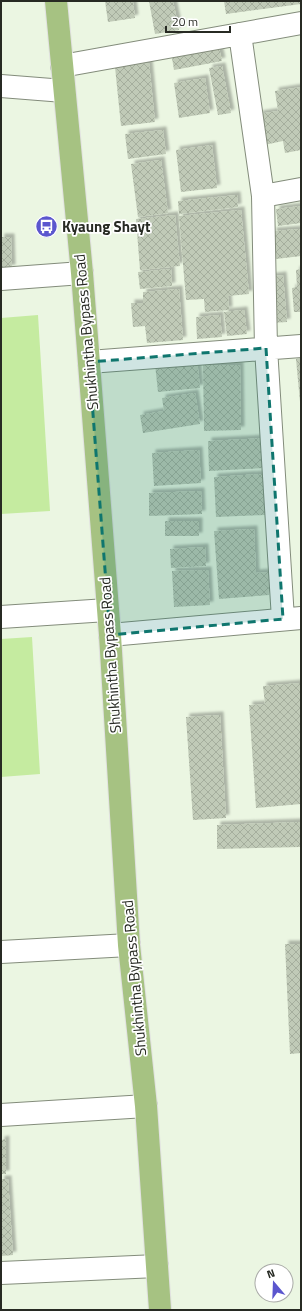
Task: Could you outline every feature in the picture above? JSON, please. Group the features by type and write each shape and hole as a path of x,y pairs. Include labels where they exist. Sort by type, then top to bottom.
{"main road":[{"name":"Shukhintha Bypass Road","path":"56,1 82,273 110,635 129,945 146,1106 160,1310"}],"street":[{"path":"62,66 301,24"},
{"path":"110,635 292,619 266,348 262,196 240,34"},
{"path":"1,86 64,91"},
{"path":"262,196 301,189"},
{"path":"1,279 82,273"},
{"path":"89,362 301,346"},
{"path":"1,617 107,610"},
{"path":"1,952 129,945"},
{"path":"1,1115 146,1106"},
{"path":"1,1273 157,1266"}],"highlighted area":[{"path":"266,348 283,619 110,635 89,362"}],"green space":[{"path":"38,315 50,511 1,514 1,318"},
{"path":"32,637 40,774 1,777 1,639"}],"building":[{"path":"105,1 133,1 135,18 108,22"},
{"path":"149,1 173,1 179,30 155,34"},
{"path":"224,1 301,1 301,4 226,14"},
{"path":"219,48 222,61 174,70 172,58"},
{"path":"149,63 155,122 121,126 115,67"},
{"path":"222,66 231,113 218,115 209,68"},
{"path":"205,78 210,113 179,118 174,83"},
{"path":"301,87 301,150 285,153 283,141 264,145 259,114 278,111 275,91"},
{"path":"163,130 166,154 128,159 125,134"},
{"path":"212,145 217,188 181,192 176,150"},
{"path":"161,160 168,213 138,217 131,164"},
{"path":"237,195 238,207 179,214 178,201"},
{"path":"301,206 301,223 278,226 276,209"},
{"path":"241,210 249,294 228,296 229,310 205,312 204,299 186,300 179,216"},
{"path":"175,215 180,266 140,270 136,219"},
{"path":"301,229 301,256 276,259 273,231"},
{"path":"1,237 11,237 12,268 1,269"},
{"path":"171,269 172,286 140,289 138,272"},
{"path":"301,269 301,312 294,312 292,288 297,287 296,270"},
{"path":"283,275 287,322 271,323 267,277"},
{"path":"179,289 183,340 147,343 145,326 133,327 131,303 143,303 143,292"},
{"path":"244,310 247,334 227,336 224,312"},
{"path":"220,315 222,337 197,339 196,317"},
{"path":"301,358 301,402 300,402 296,359"},
{"path":"197,359 200,388 158,392 155,364"},
{"path":"203,365 240,365 241,430 204,431"},
{"path":"195,393 200,424 143,433 140,415 164,411 162,398"},
{"path":"264,438 265,468 209,471 208,441"},
{"path":"199,450 201,483 154,486 152,453"},
{"path":"263,474 265,515 216,517 214,477"},
{"path":"201,491 202,514 149,516 149,493"},
{"path":"165,521 199,521 199,536 165,536"},
{"path":"254,529 256,573 268,572 269,595 219,599 214,531"},
{"path":"205,547 206,566 171,568 170,549"},
{"path":"208,570 210,605 174,607 172,571"},
{"path":"301,683 301,804 256,808 249,705 265,704 263,686"},
{"path":"220,715 226,818 193,820 186,717"},
{"path":"301,822 301,847 217,849 217,825"},
{"path":"285,944 301,944 301,1053 290,1054"},
{"path":"6,1139 6,1174 1,1174 1,1140"},
{"path":"1,1179 8,1179 13,1255 1,1256"}],"place":[{"name":"Kyaung Shayt","path":"46,226"}]}
